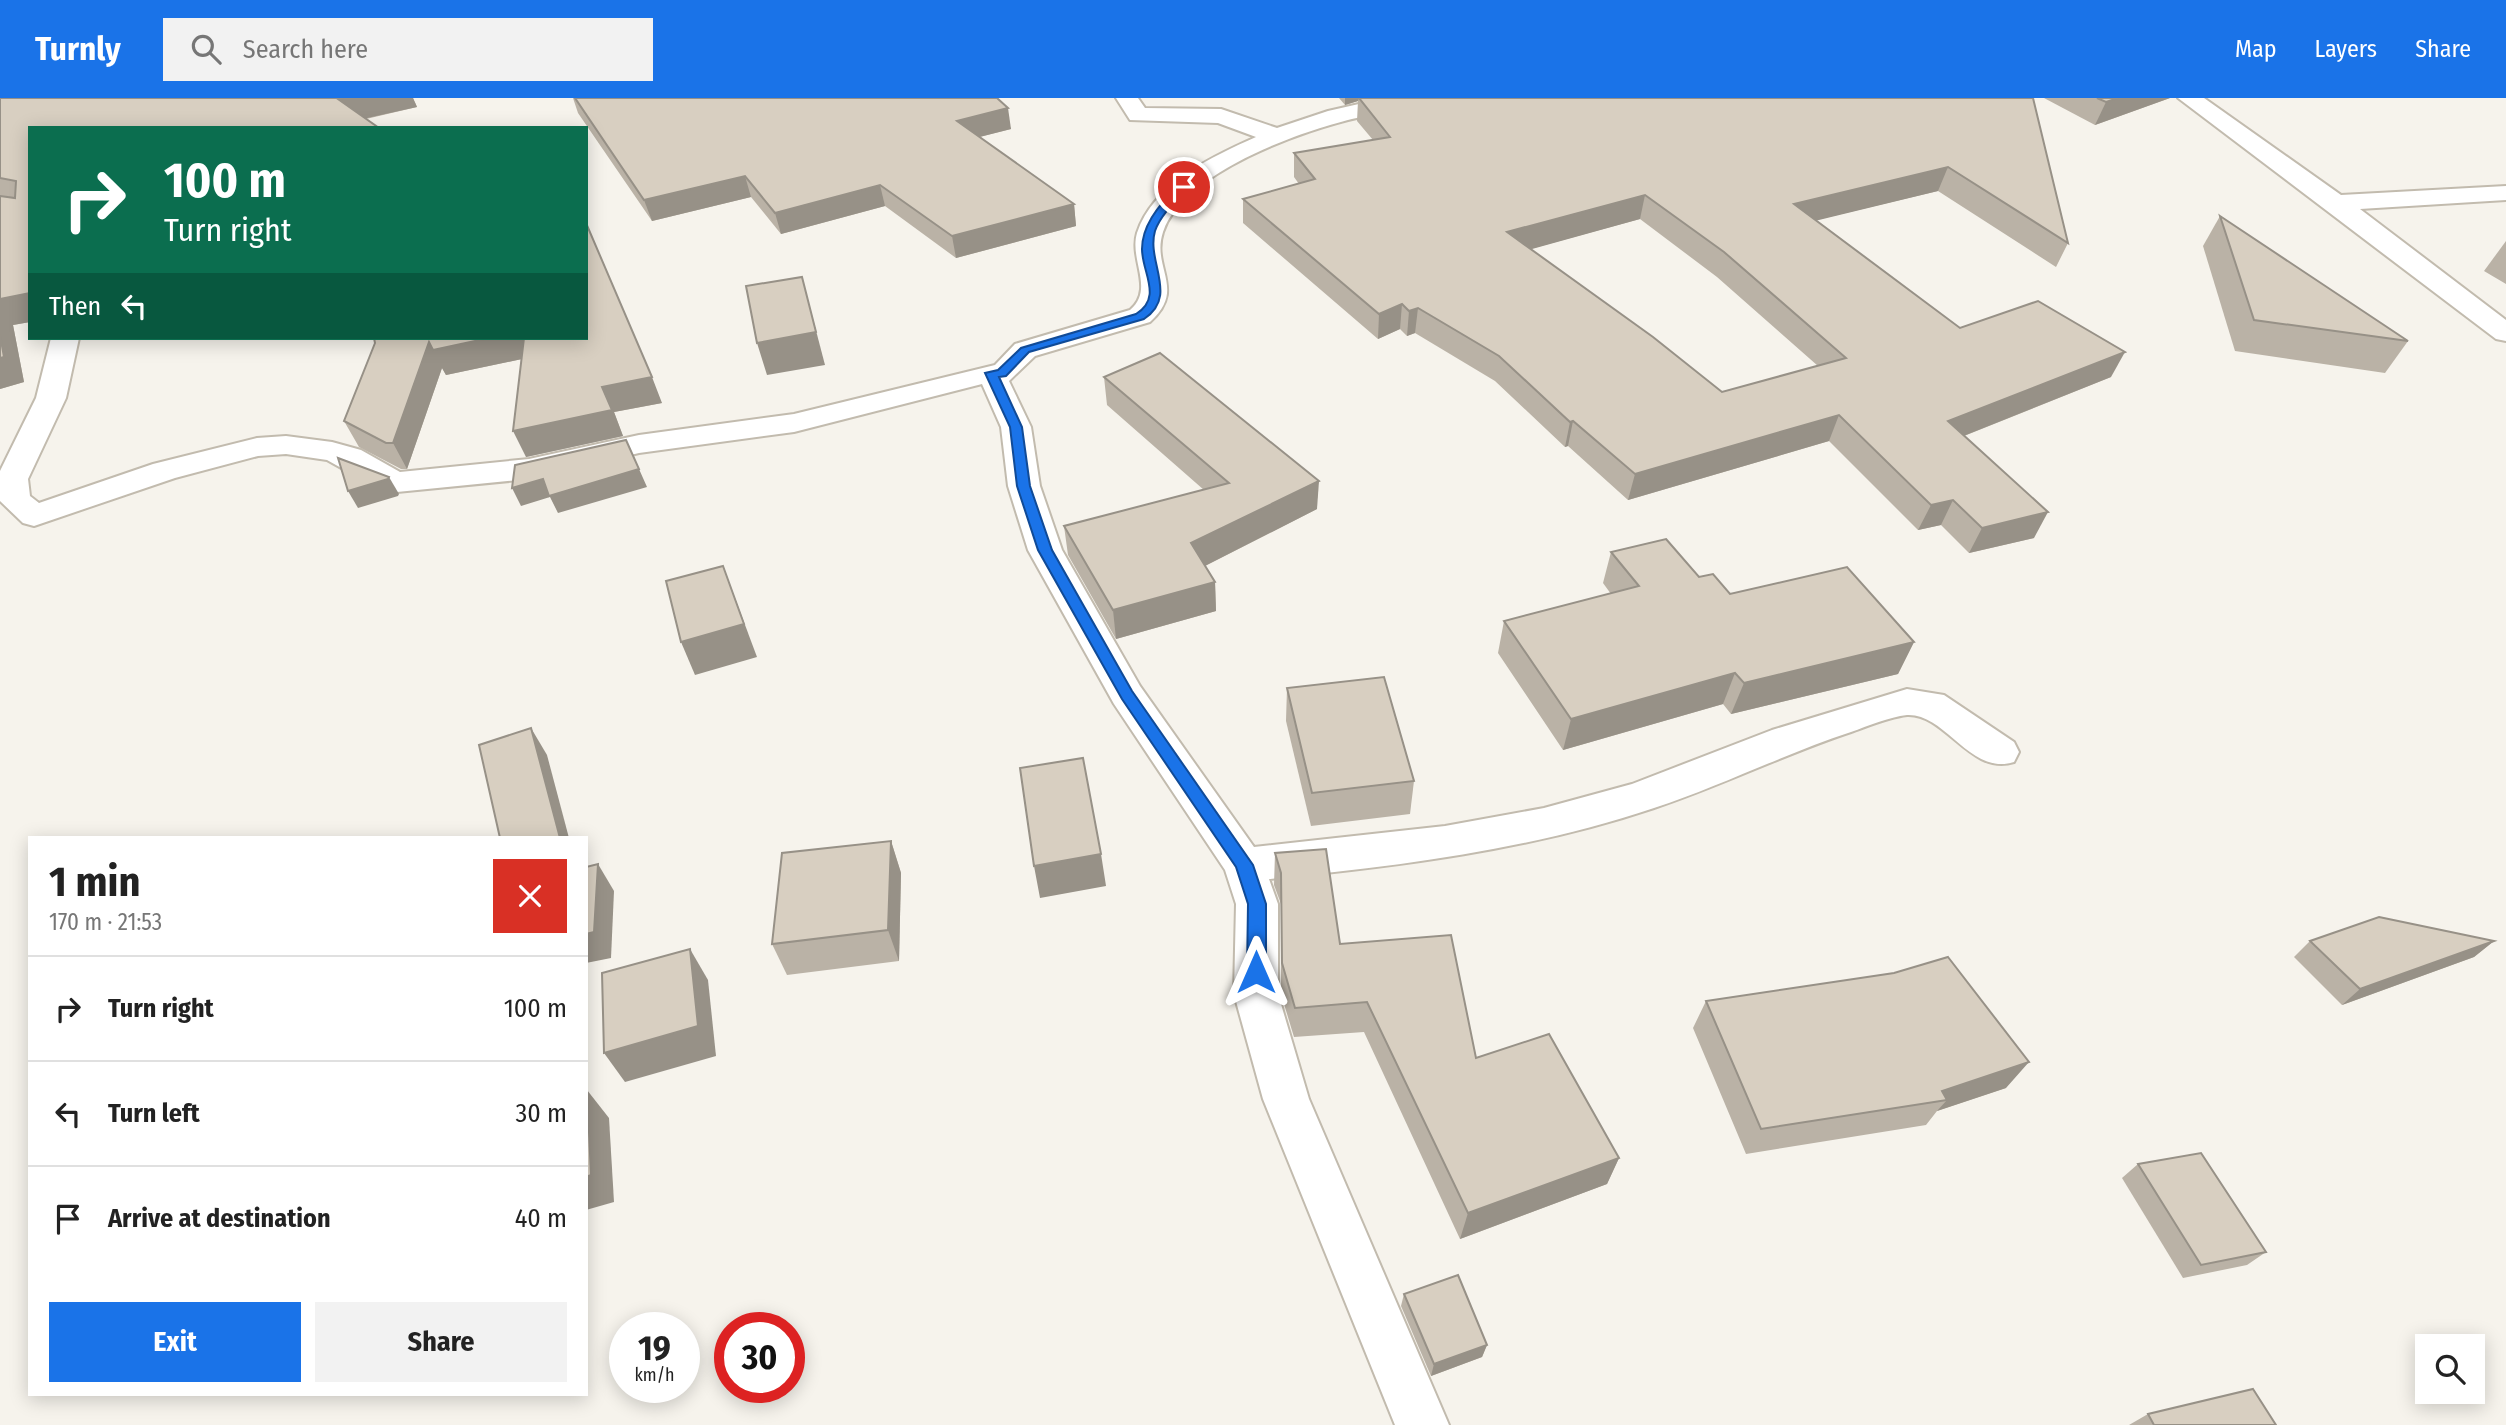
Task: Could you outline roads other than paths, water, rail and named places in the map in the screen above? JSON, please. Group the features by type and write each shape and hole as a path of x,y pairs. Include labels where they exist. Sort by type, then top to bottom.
{"street":[{"path":"1127,98 1138,115 1221,116 1279,137"},
{"path":"65,340 51,398 12,479 15,499 34,516 163,471 257,447 286,445 332,451 350,457 372,472 397,482 529,469 639,444 793,423 991,373 1002,374 1025,350 1140,316 1149,311 1155,299 1156,278 1147,251 1150,230 1169,200 1198,174 1279,137 1360,110 1452,98"},
{"path":"2204,101 2506,333"},
{"path":"2336,203 2506,193"},
{"path":"991,373 1016,427 1024,486 1045,550 1127,695 1244,865 1257,904 1256,994 1286,1099 1422,1425"},
{"path":"1244,865 1378,852 1464,840 1560,820 1642,797 1718,765 1907,702 1931,705 2000,752"}]}
